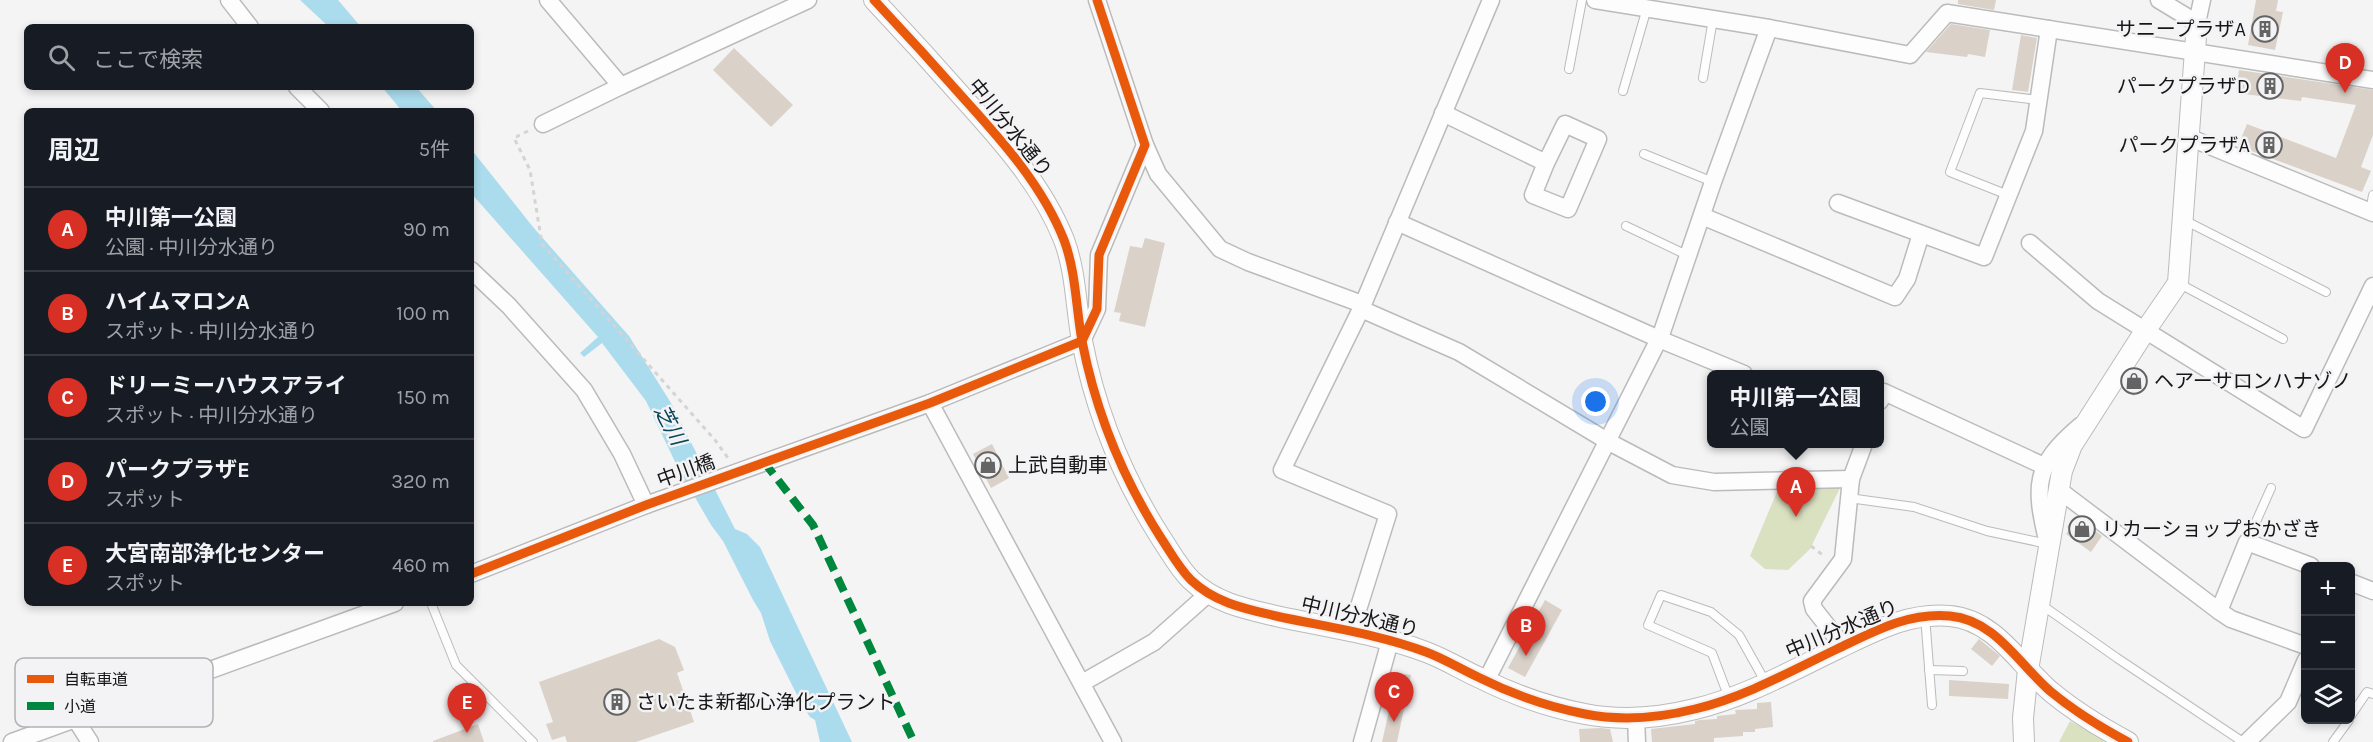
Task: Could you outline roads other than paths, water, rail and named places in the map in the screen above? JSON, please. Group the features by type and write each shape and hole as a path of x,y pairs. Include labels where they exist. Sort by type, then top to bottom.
{"street":[{"path":"229,0 248,24"},
{"path":"548,0 621,86"},
{"path":"543,124 807,0"},
{"name":"中川分水通り","path":"874,0 990,127 1038,190 1065,244 1075,285 1082,341 1098,409 1121,468 1145,513 1181,569 1209,593 1241,608 1390,641 1427,652 1532,701 1591,715 1636,718 1691,710 1729,699 1886,626 1925,616 1950,616 1973,620 2006,644 2028,670 2075,711 2116,739"},
{"path":"1097,0 1145,145 1158,174 1220,249 1361,307 1459,352 1608,442 1672,475 1714,482 1851,479"},
{"path":"1351,632 1388,514 1282,470 1361,307 1491,0"},
{"path":"1595,0 1655,6 1713,19 1910,55 1949,7 2049,29 2373,80"},
{"path":"2159,0 2197,23"},
{"path":"2024,742 2028,670 2062,471 2072,445 2178,284 2197,23 2202,0"},
{"path":"1486,681 1659,339 1769,28"},
{"path":"1838,202 1984,257 2034,131 2049,29"},
{"path":"300,90 318,108"},
{"path":"1443,113 1546,163"},
{"path":"1565,124 1598,139 1568,209 1533,195 1546,163 1565,124"},
{"path":"2188,137 2372,207"},
{"path":"1082,341 1097,309 1098,255 1145,145"},
{"path":"1702,216 1895,297 1906,279 1921,234"},
{"path":"1397,222 1659,339 1734,370"},
{"path":"2030,243 2098,301 2304,429 2373,286"},
{"path":"474,273 509,306 584,390 650,504"},
{"name":"中川橋","path":"474,573 650,504 930,403 1082,341"},
{"path":"1884,392 2044,466"},
{"path":"930,403 1113,742"},
{"path":"2048,544 2039,494 2044,466 2063,441 2088,420"},
{"path":"1843,646 1814,609 1812,601 1843,558 1851,479 1863,448"},
{"path":"2059,490 2219,611 2231,618 2301,644"},
{"path":"2219,611 2247,542 2301,563"},
{"path":"2355,584 2373,591"},
{"path":"1082,683 1154,642 1209,593"},
{"path":"213,670 387,606"},
{"path":"1362,742 1390,641"},
{"path":"2245,742 2288,702 2302,670"},
{"path":"1636,718 1637,742"},
{"path":"12,742 56,727"},
{"path":"80,727 90,742"}],"lane":[{"path":"1569,69 1582,0"},
{"path":"1623,91 1655,6"},
{"path":"1703,78 1713,19"},
{"path":"2008,195 1950,172 1980,93 2039,100"},
{"path":"1644,154 1713,182"},
{"path":"2182,219 2326,292"},
{"path":"1626,226 1689,256"},
{"path":"2178,284 2283,339"},
{"path":"2247,542 2271,488"},
{"path":"1850,498 1914,507 1987,531 2048,544"},
{"path":"1729,699 1712,653 1648,625 1661,595 1711,612 1732,629 1746,644 1766,683"},
{"path":"2039,603 2117,658 2245,742"},
{"path":"431,606 456,665 533,742"},
{"path":"1925,616 1932,705"},
{"path":"1929,670 1963,671"},
{"path":"2355,710 2367,692 2373,694"},
{"path":"2333,742 2346,724"}],"water":[{"path":"300,0 338,0 358,24 326,24"},
{"path":"384,90 419,90 434,108 400,108"},
{"name":"芝川","path":"474,153 533,227 629,336 671,403 735,529 747,534 760,547 852,742 820,742 815,720 810,717 802,705 770,641 761,613 723,541 711,525 677,466 646,401 602,343 584,357 580,353 598,337 474,196"}],"place":[{"name":"サニープラザA","path":"2265,29"},
{"name":"パークプラザD","path":"2270,86"},
{"name":"パークプラザE","path":"2345,93"},
{"name":"パークプラザA","path":"2269,145"},
{"name":"ヘアーサロンハナゾノ","path":"2134,381"},
{"name":"上武自動車","path":"988,465"},
{"name":"中川第一公園","path":"1796,517"},
{"name":"リカーショップおかざき","path":"2082,529"},
{"name":"ハイムマロンA","path":"1526,656"},
{"name":"さいたま新都心浄化プラント","path":"617,702"},
{"name":"ドリーミーハウスアライ","path":"1394,722"},
{"name":"大宮南部浄化センター","path":"467,733"}]}
